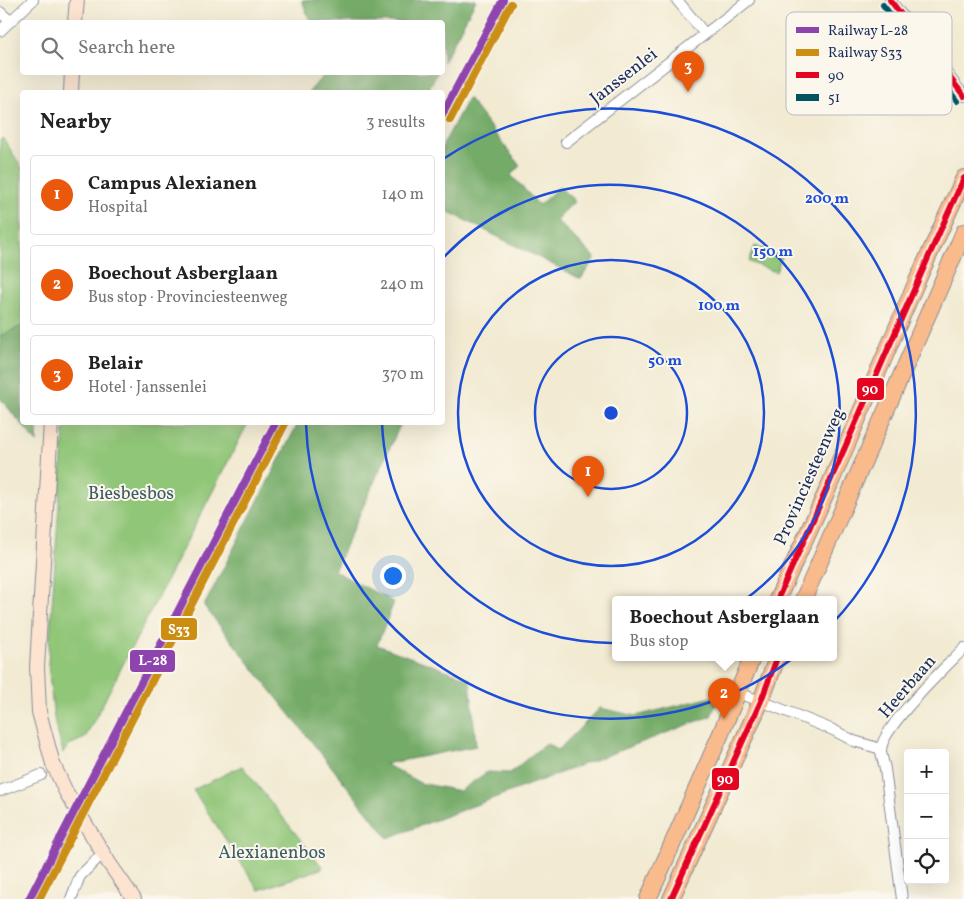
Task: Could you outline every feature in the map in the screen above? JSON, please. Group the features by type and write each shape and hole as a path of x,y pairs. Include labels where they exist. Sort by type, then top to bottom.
{"main road":[{"name":"Provinciesteenweg","path":"780,596 964,178"},
{"path":"805,596 964,232"},
{"path":"648,899 751,661"},
{"path":"672,899 761,701 776,661"}],"street":[{"path":"0,31 33,0"},
{"path":"75,20 77,0"},
{"path":"677,0 705,34"},
{"name":"Janssenlei","path":"566,142 749,0"},
{"path":"890,0 899,12"},
{"path":"0,12 10,21"},
{"path":"71,90 72,75"},
{"path":"952,80 964,96"},
{"path":"51,425 38,667 39,712 45,738 56,770 79,816 134,899"},
{"name":"Heerbaan","path":"881,749 902,712 964,648"},
{"path":"737,693 833,730 854,741 881,749 902,899"},
{"path":"0,791 41,775"},
{"path":"72,899 80,876 103,853"}],"green space":[{"path":"302,0 476,0 445,58 445,20 309,20"},
{"path":"323,75 436,75 428,90 311,90"},
{"path":"468,98 520,166 511,175 539,205 559,187 575,201 556,220 595,258 581,279 445,210 445,141"},
{"path":"3,138 20,165 20,328 0,336 0,140"},
{"path":"755,246 782,256 776,272 749,262"},
{"path":"20,327 20,422 0,398 0,336"},
{"path":"22,425 38,425 37,443"},
{"name":"Biesbesbos","path":"70,425 247,425 85,738 69,745 63,753 54,718 48,664 64,430"},
{"path":"297,425 400,425 334,571 394,602 377,645 470,679 476,746 385,764 420,783 460,791 487,772 510,773 546,743 558,750 600,708 636,716 720,695 711,716 388,838 204,606"},
{"name":"Alexianenbos","path":"242,766 323,868 259,890 193,790"}],"rail line":[{"name":"L-28","path":"445,109 503,0"},
{"name":"S33","path":"450,120 511,4"},
{"name":"L-28","path":"29,899 274,425"},
{"name":"S33","path":"39,899 284,426"}],"transit line":[{"name":"90","path":"890,0 899,12"},
{"name":"51","path":"883,5 888,12"},
{"name":"90","path":"952,80 964,96"},
{"name":"51","path":"952,95 957,101"},
{"name":"90","path":"779,596 964,178"},
{"name":"90","path":"671,899 761,701 776,661"}],"place":[{"name":"Belair","path":"688,92"},
{"name":"Campus Alexianen","path":"588,497"},
{"name":"Boechout Asberglaan","path":"724,719"}]}
